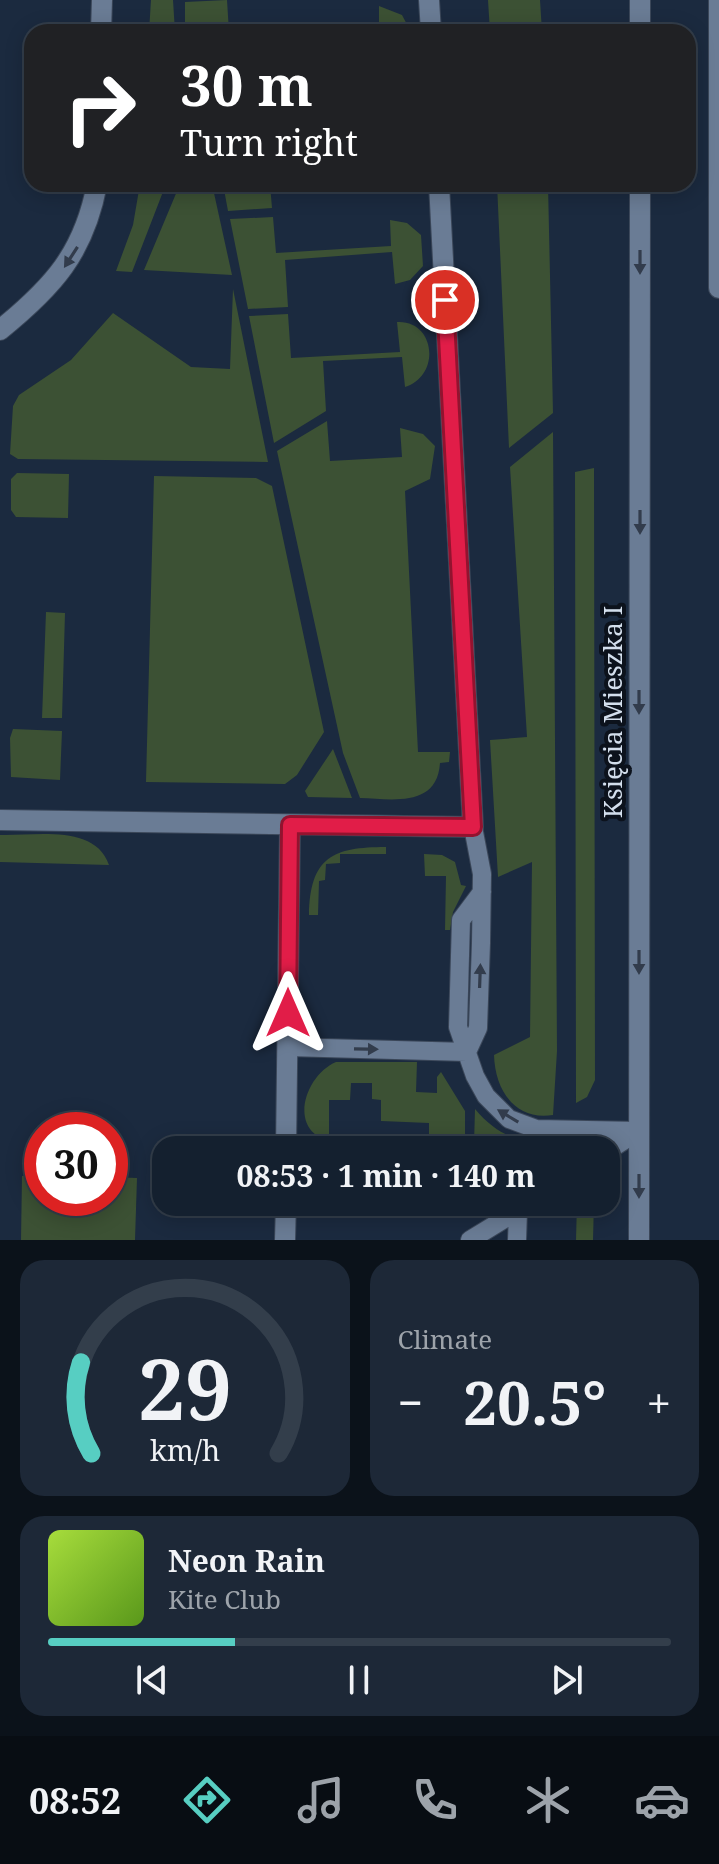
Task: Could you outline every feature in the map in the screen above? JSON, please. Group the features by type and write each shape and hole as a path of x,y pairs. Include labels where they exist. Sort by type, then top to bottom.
{"street":[{"path":"101,24 102,0"},
{"path":"429,0 430,24"},
{"path":"640,0 640,24"},
{"path":"719,0 719,288"},
{"path":"0,330 43,296 74,254 86,230 95,192"},
{"path":"0,820 473,827 439,192"},
{"name":"Księcia Mieszka I","path":"639,1240 640,192"},
{"path":"286,1136 290,825"},
{"path":"285,1240 286,1216"}],"lane":[{"path":"467,1052 478,1028 482,892 473,827"},
{"path":"482,892 461,920 458,1027 486,1096 509,1119 536,1129 563,1132 639,1131"},
{"path":"441,1051 458,1027"},
{"path":"288,1047 467,1052"},
{"path":"620,1143 639,1131"},
{"path":"470,1240 510,1216"},
{"path":"517,1240 523,1216"}],"green space":[{"path":"151,0 173,0 174,24 150,24"},
{"path":"227,0 228,24 185,22 185,2"},
{"path":"488,0 540,0 542,24 490,24"},
{"path":"379,6 402,15 407,24 379,24"},
{"path":"139,192 163,192 132,272 116,271 133,225"},
{"path":"177,192 214,192 232,275 144,270"},
{"path":"224,192 271,192 272,208 228,211"},
{"path":"497,192 548,192 553,413 509,448"},
{"path":"273,217 276,253 391,246 390,220 407,223 421,235 423,266 410,280 395,284 392,252 285,260 288,307 248,309 230,219"},
{"path":"233,289 268,462 18,459 10,454 13,406 19,395 71,360 113,313 191,367 230,369"},
{"path":"288,314 291,358 400,352 397,322 420,330 426,339 429,361 417,381 405,387 402,357 323,361 326,411 274,443 249,316"},
{"path":"327,421 330,461 402,457 400,428 423,434 435,446 430,479 405,491 418,752 450,752 449,762 440,763 431,788 411,798 360,798 343,753 277,451"},
{"path":"553,432 557,1051 553,1115 539,1116 517,1108 509,1100 495,1068 494,1055 530,1037 532,862 498,877 490,740 527,737 510,467"},
{"path":"594,468 595,1080 587,1097 576,1103 575,472"},
{"path":"17,473 69,474 68,518 16,517 11,510 11,479"},
{"path":"154,476 256,478 272,486 324,732 297,775 285,784 146,782"},
{"path":"46,612 65,613 62,718 42,718"},
{"path":"13,729 62,731 60,780 11,777 10,738"},
{"path":"333,749 352,798 308,797 305,791"},
{"path":"47,834 78,838 102,852 109,865 0,862 0,835"},
{"path":"386,847 386,854 340,854 340,863 326,864 325,880 319,881 318,915 309,915 314,880 328,859 339,853 352,849"},
{"path":"424,854 442,855 455,862 461,885 466,886 453,912 450,930 445,930 446,876 425,876"},
{"path":"336,1062 417,1062 416,1092 437,1093 437,1077 441,1072 465,1111 465,1136 429,1136 429,1123 381,1121 381,1100 372,1099 372,1083 351,1083 350,1100 329,1100 329,1136 316,1135 308,1126 305,1102 316,1078"},
{"path":"475,1109 499,1131 510,1136 474,1136"},
{"path":"22,1176 24,1216 128,1216 128,1178 137,1178 135,1240 21,1240"},
{"path":"577,1216 594,1216 593,1240 576,1240"}],"route":[{"path":"288,1013 290,825 473,827 445,300"}]}
